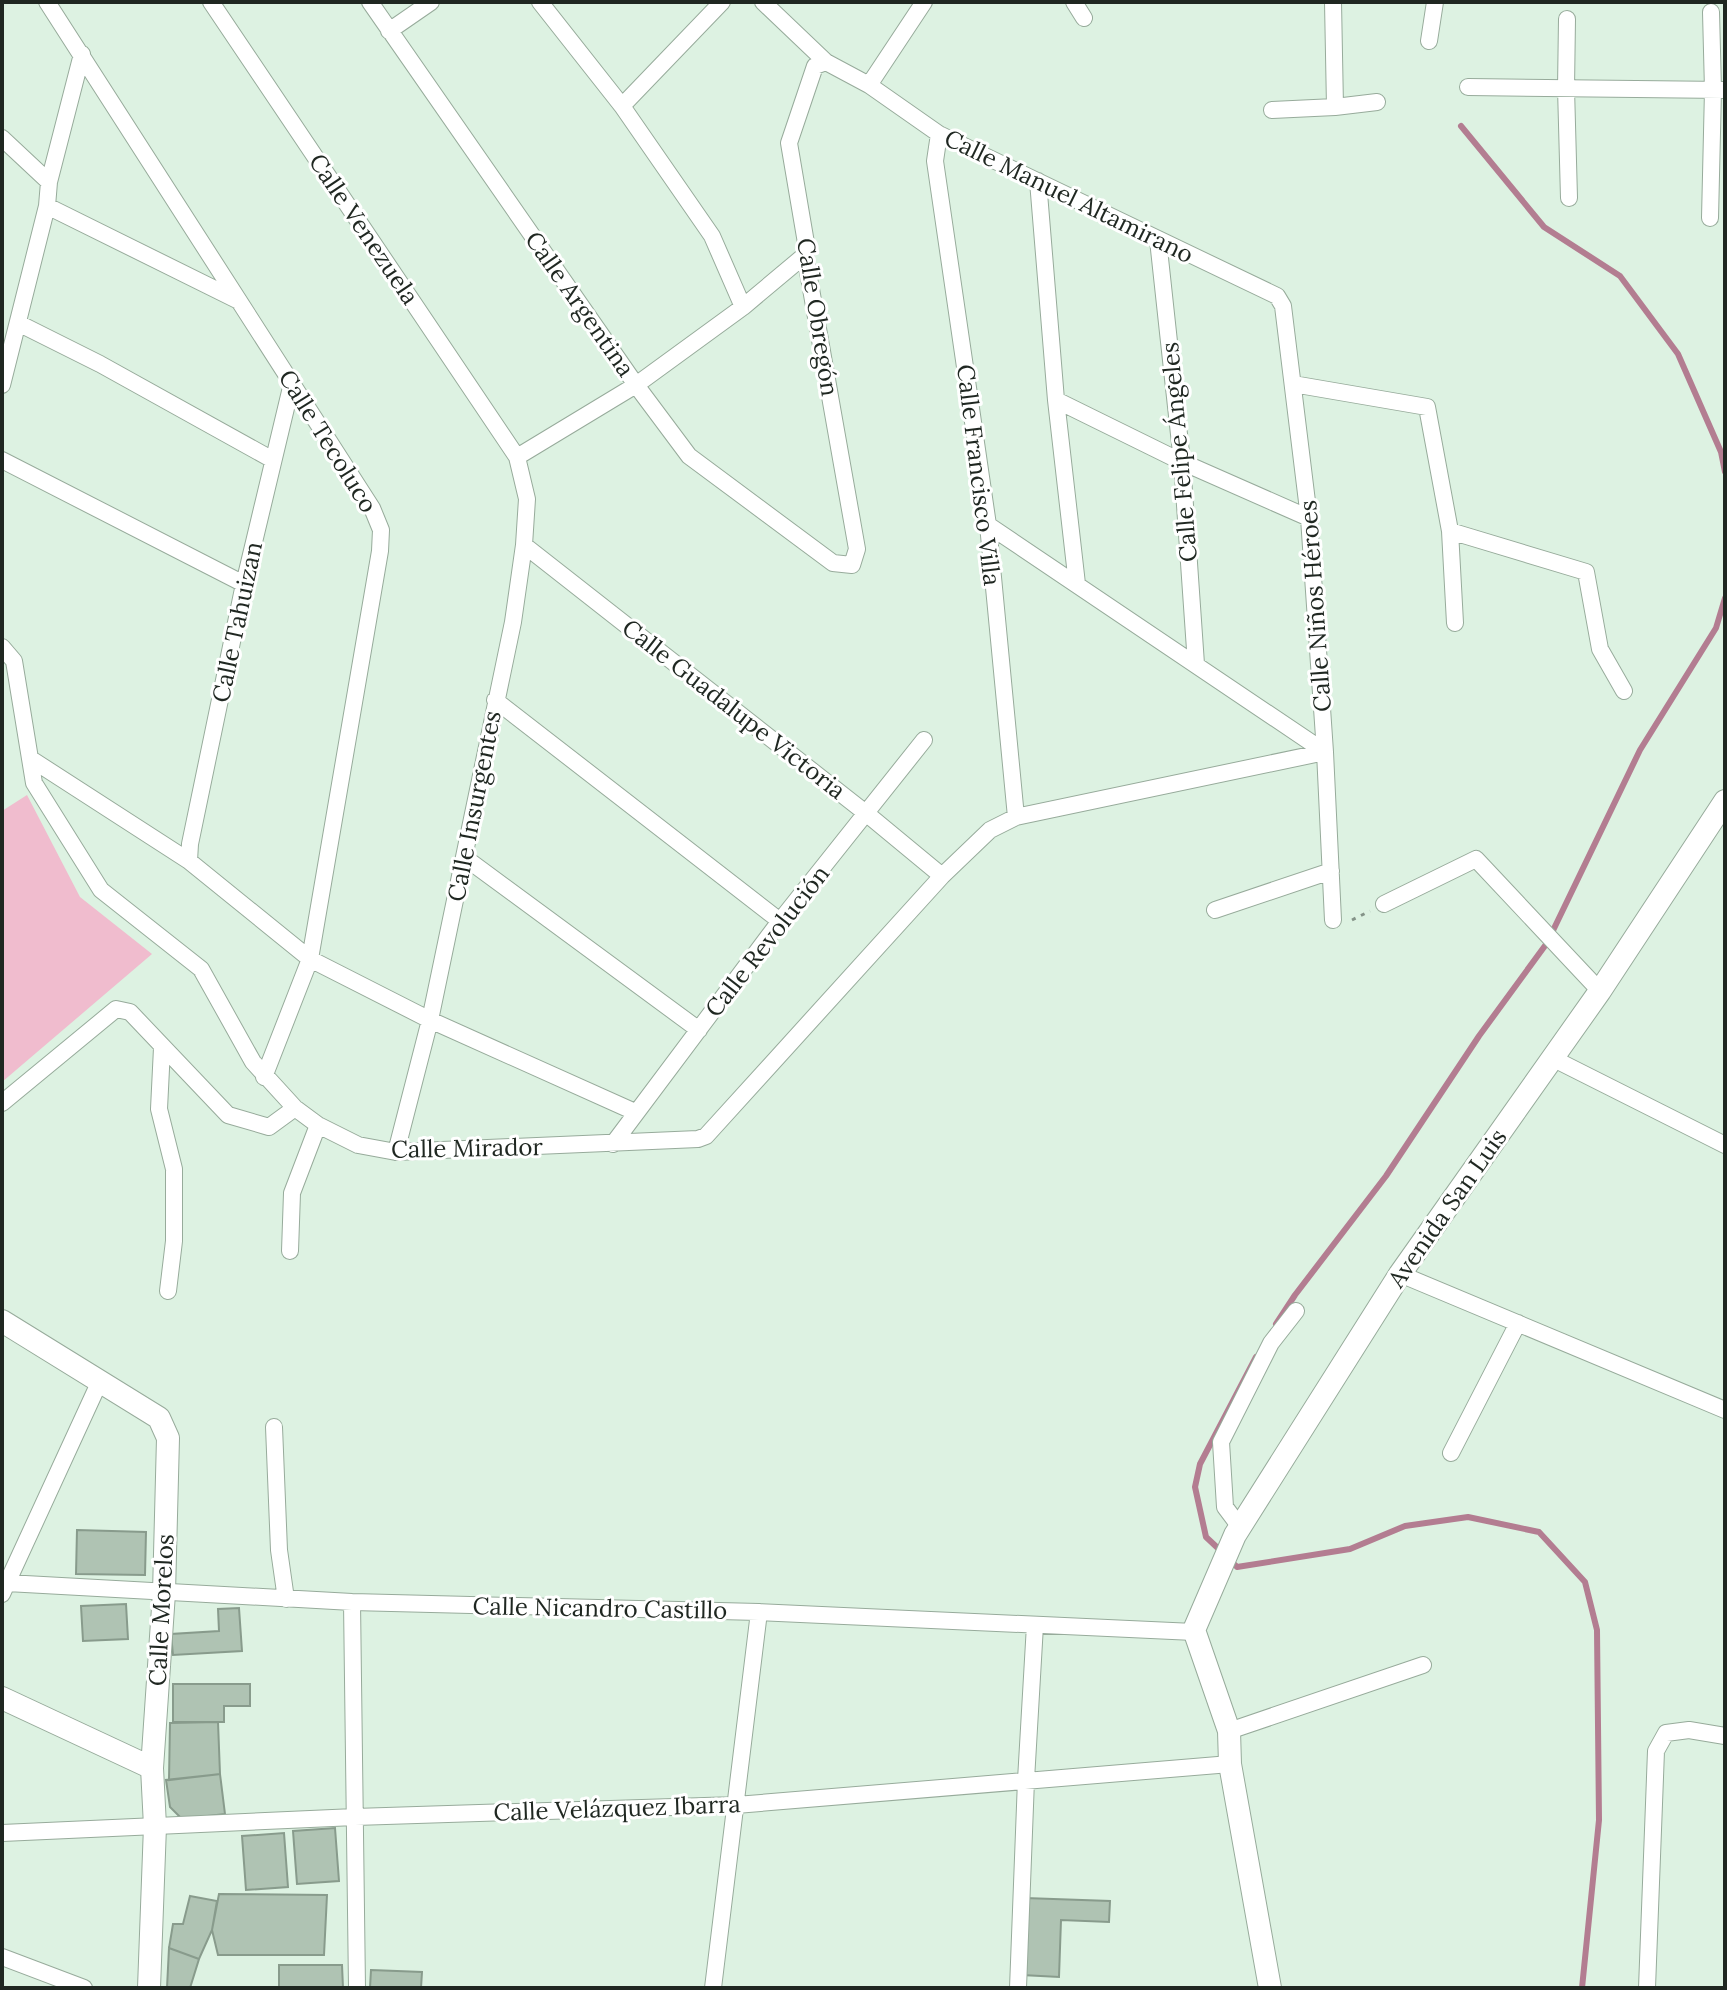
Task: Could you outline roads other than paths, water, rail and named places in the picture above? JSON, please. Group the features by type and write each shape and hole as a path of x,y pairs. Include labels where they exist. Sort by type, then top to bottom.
{"street":[{"name":"Calle Tecoluco","path":"47,2 372,508 381,530 380,551 310,959 264,1077"},
{"name":"Calle Venezuela","path":"211,2 517,457"},
{"name":"Calle Argentina","path":"370,2 636,385 689,456 833,563"},
{"path":"389,31 431,2"},
{"path":"540,2 622,106 712,236 743,307"},
{"path":"622,106 722,2"},
{"name":"Calle Manuel Altamirano","path":"763,2 826,62 869,85 939,134 1277,296"},
{"path":"869,85 924,2"},
{"path":"1074,2 1084,18"},
{"path":"1333,2 1335,107"},
{"path":"1429,41 1435,2"},
{"path":"1710,218 1719,90 1711,12"},
{"path":"1567,19 1569,198"},
{"path":"2,385 82,54"},
{"name":"Calle Obregón","path":"826,62 815,66 789,143 806,243 805,255 857,549 852,565 833,563"},
{"path":"1468,87 1719,90"},
{"path":"1272,110 1377,102"},
{"name":"Calle Francisco Villa","path":"939,134 935,161 988,525 1016,817"},
{"path":"2,138 49,182"},
{"path":"1038,181 1056,400 1077,584"},
{"path":"47,206 242,303"},
{"name":"Calle Felipe Ángeles","path":"1158,240 1182,462 1196,664"},
{"path":"517,457 636,385 743,307 805,255"},
{"name":"Calle Niños Héroes","path":"1277,296 1283,306 1309,518 1333,920"},
{"path":"18,323 100,364 273,460"},
{"name":"Calle Tahuizan","path":"189,861 244,584 292,383"},
{"path":"1293,384 1427,407 1450,531 1455,623"},
{"path":"1056,400 1182,462 1309,518"},
{"name":"Calle Insurgentes","path":"396,1152 430,1020 513,622 527,499 517,457"},
{"path":"2,460 244,584"},
{"path":"988,525 1325,752"},
{"path":"1450,531 1586,572 1600,649 1624,691"},
{"name":"Calle Guadalupe Victoria","path":"524,545 942,876"},
{"name":"Calle Mirador","path":"2,647 14,661 34,783 101,890 201,969 253,1062 295,1108 318,1125 358,1145 396,1152 613,1144 706,1136 942,876"},
{"path":"495,700 780,921"},
{"name":"Calle Revolución","path":"613,1144 780,921 924,740"},
{"path":"942,876 990,830 1016,817 1325,752"},
{"path":"31,759 189,861 310,959 430,1020 635,1112"},
{"name":"Avenida San Luis","path":"1194,1631 1238,1531 1400,1274 1600,991 1725,801"},
{"path":"464,857 699,1030"},
{"path":"1384,904 1476,859 1600,991"},
{"path":"1215,910 1331,871"},
{"path":"2,1103 116,1009 130,1012 228,1115 269,1127 295,1108"},
{"path":"162,1048 159,1109 174,1169 174,1241 168,1291"},
{"path":"1552,1058 1724,1142"},
{"path":"290,1251 292,1193 318,1125"},
{"path":"1400,1274 1725,1410"},
{"path":"1238,1531 1225,1507 1221,1442 1271,1343 1296,1311"},
{"name":"Calle Morelos","path":"2,1321 159,1418 168,1438 164,1593 152,1768 155,1826 149,1988"},
{"path":"1451,1453 1518,1323"},
{"path":"4,1588 99,1383"},
{"path":"274,1427 279,1550 286,1599"},
{"name":"Calle Nicandro Castillo","path":"4,1588 352,1602 759,1612 1194,1631"},
{"path":"352,1602 357,1988"},
{"path":"713,1988 759,1612"},
{"path":"1018,1988 1035,1625"},
{"path":"1194,1631 1229,1731 1230,1764 1270,1988"},
{"path":"1229,1731 1423,1665"},
{"path":"2,1698 152,1768"},
{"path":"1647,1988 1656,1751 1666,1733 1689,1730 1725,1736"},
{"name":"Calle Velázquez Ibarra","path":"2,1833 355,1817 736,1805 1230,1764"},
{"path":"2,1957 84,1988"}],"waterway":[{"path":"1461,126 1544,227 1620,276 1678,354 1721,452 1725,472"},
{"path":"1276,1324 1386,1176 1479,1036 1547,943 1640,750 1716,628 1725,598"},
{"path":"1222,1552 1206,1537 1195,1487 1200,1464 1256,1357"},
{"path":"1230,1560 1237,1567 1350,1549 1405,1526 1468,1517 1539,1532 1585,1582 1597,1630 1599,1820 1582,1988"}]}
